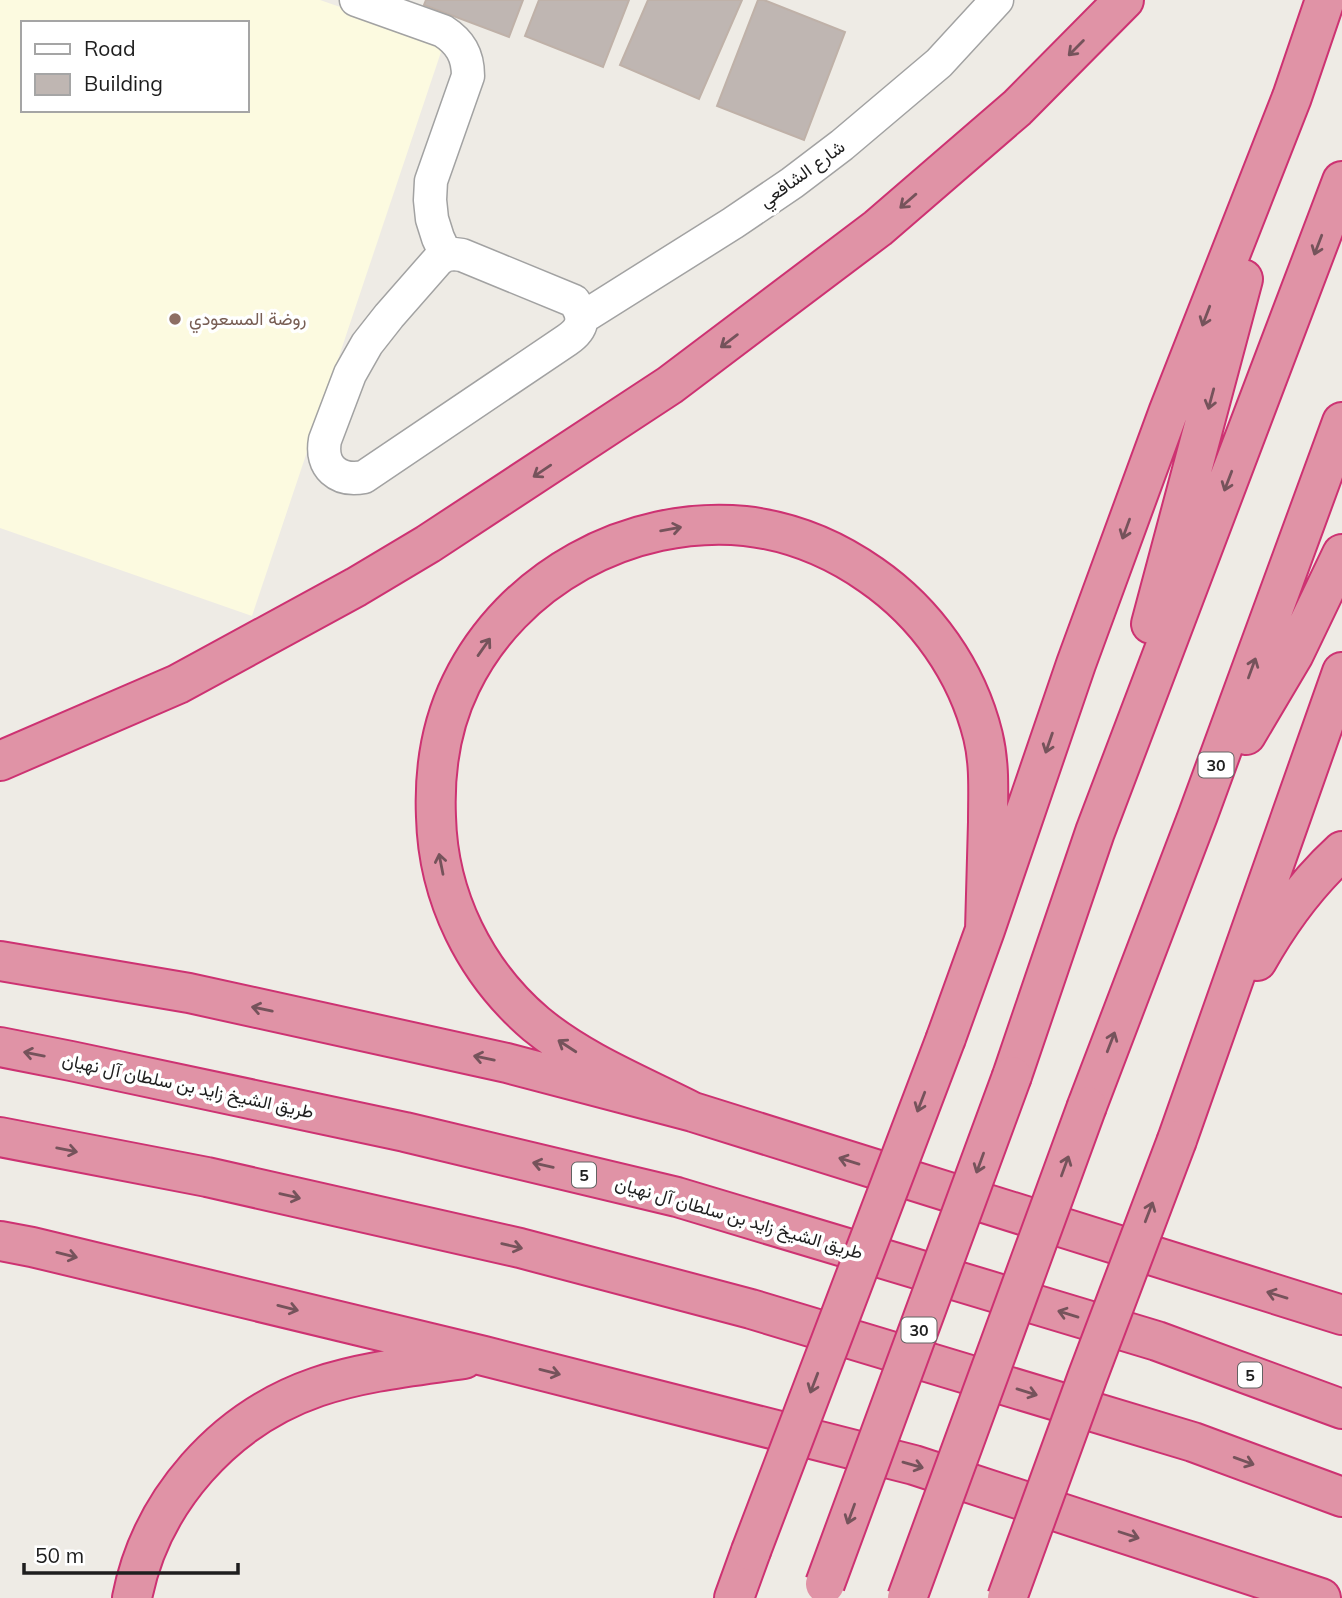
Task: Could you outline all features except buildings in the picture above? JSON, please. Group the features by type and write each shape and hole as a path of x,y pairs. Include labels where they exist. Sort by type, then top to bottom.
{"highway":[{"path":"0,761 178,684 356,587 482,510 670,386 877,228 1017,108 1125,0"},
{"path":"734,1598 946,1038 1085,638 1168,413 1292,97 1325,0"},
{"path":"1095,832 1292,97"},
{"name":"30","path":"822,1591 1013,1076 1095,832 1342,181"},
{"name":"30","path":"907,1598 1342,422"},
{"path":"693,1112 574,1051 535,1023 498,985 470,943 452,906 440,865 436,840 436,775 443,737 460,688 484,647 512,612 537,589 575,563 618,543 673,528 699,525 746,526 782,533 831,551 856,564 898,595 929,628 948,655 970,699 982,732 989,767 985,930"},
{"path":"1198,815 1294,654 1342,554"},
{"path":"1007,1598 1177,1140 1342,673"},
{"path":"1208,1052 1274,931 1304,890 1342,852"},
{"path":"0,961 189,993 507,1063 693,1112 1342,1315"},
{"path":"0,982 86,976"},
{"name":"طريق الشيخ زايد بن سلطان آل نهيان","path":"0,1047 405,1132 677,1197 1157,1341 1342,1409"},
{"path":"0,1137 220,1180 520,1248 751,1309 1194,1442 1342,1497"},
{"path":"0,1241 484,1356 914,1465 1290,1591 1321,1598"},
{"path":"132,1598 143,1557 162,1516 200,1464 237,1429 278,1404 328,1383 484,1356"}],"street":[{"path":"356,0 443,31 460,45 465,54 468,76 431,181 432,219 446,256 462,255 575,301 582,318"},
{"name":"شارع الشافعي","path":"446,256 433,265 378,329 350,374 323,451 326,462 342,477 364,477 575,335 582,318 792,183 842,145 939,63 997,0"}],"shaded area":[{"name":"روضة المسعودي","path":"0,0 320,0 444,43 252,616 0,528"}],"place":[{"name":"روضة المسعودي","path":"175,319"}]}
